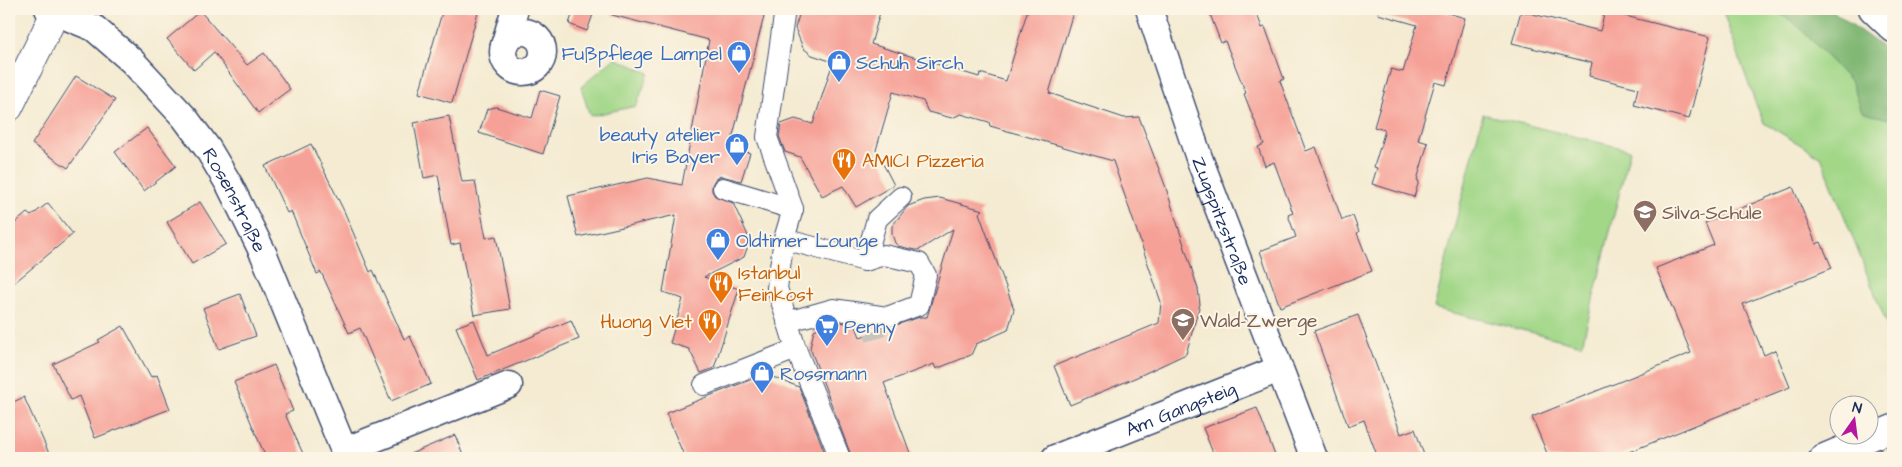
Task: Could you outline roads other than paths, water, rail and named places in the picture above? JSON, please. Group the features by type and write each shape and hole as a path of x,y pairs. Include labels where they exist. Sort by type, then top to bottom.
{"street":[{"path":"504,46 514,9"},
{"path":"785,9 767,137 793,209 784,239 777,288 796,349 840,458"},
{"name":"Zugspitzstraße","path":"1150,9 1196,149 1314,458"},
{"path":"1872,9 1893,29"},
{"path":"9,107 54,10"},
{"name":"Rosenstraße","path":"54,10 94,28 132,61 185,118 208,149 230,186 264,255 346,454 508,385"},
{"path":"723,188 793,209"},
{"path":"866,261 877,219 901,197"},
{"path":"784,239 866,261 884,256 919,263 926,275 919,305 871,323 833,309 787,322"},
{"path":"704,385 796,349"},
{"name":"Am Gangsteig","path":"1055,458 1279,369"},
{"path":"1822,458 1893,428"}],"tunnel":[{"path":"874,332 876,339"}],"place":[{"name":"Fußpflege Lampel","path":"739,74"},
{"name":"Schuh Sirch","path":"839,83"},
{"name":"beauty atelier Iris Bayer","path":"737,166"},
{"name":"AMICI Pizzeria","path":"844,181"},
{"name":"Silva-Schule","path":"1645,233"},
{"name":"Oldtimer Lounge","path":"718,261"},
{"name":"Istanbul Feinkost","path":"721,304"},
{"name":"Wald-Zwerge","path":"1183,341"},
{"name":"Huong Viet","path":"710,342"},
{"name":"Penny","path":"827,347"},
{"name":"Rossmann","path":"762,394"}]}
